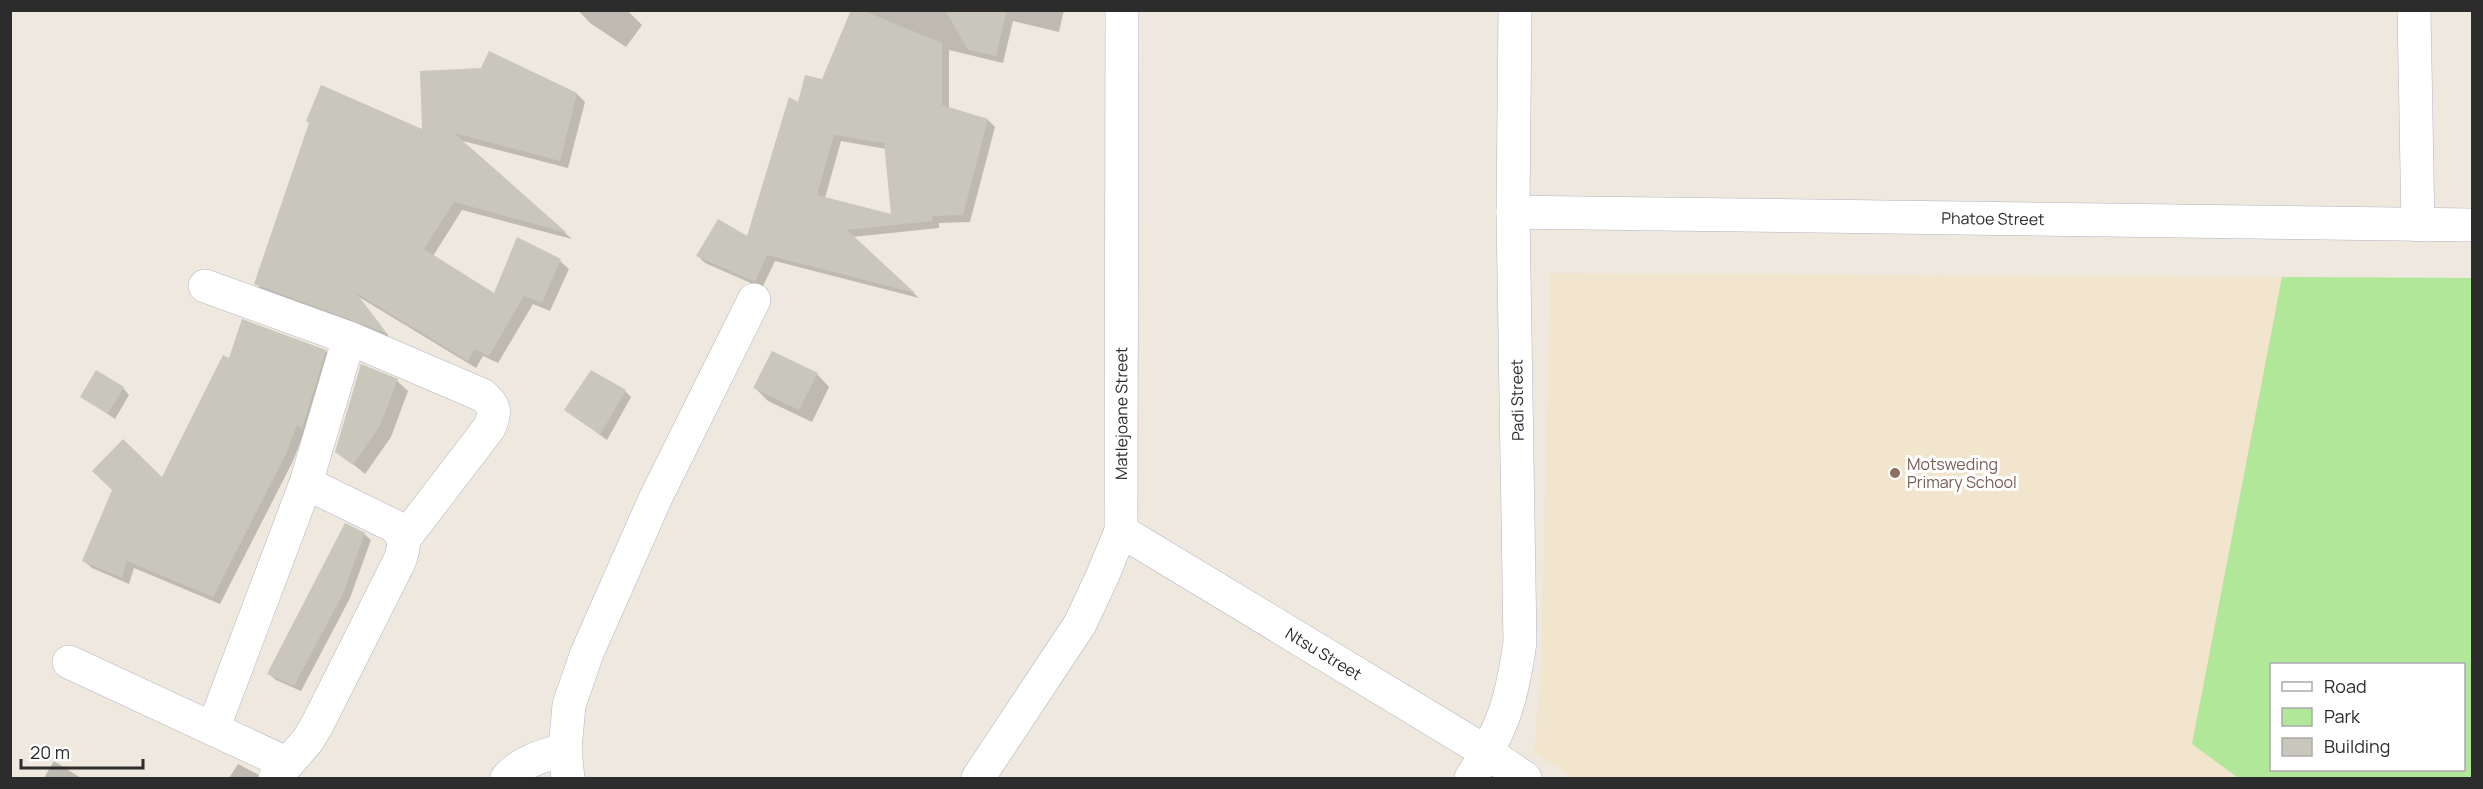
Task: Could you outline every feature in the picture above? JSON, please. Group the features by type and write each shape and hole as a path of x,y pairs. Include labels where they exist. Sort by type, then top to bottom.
{"street":[{"name":"Matlejoane Street","path":"978,778 1080,624 1121,531 1122,10"},
{"name":"Padi Street","path":"1479,766 1504,719 1514,683 1520,642 1513,212 1515,10"},
{"path":"2414,10 2418,225"},
{"name":"Phatoe Street","path":"1513,212 2472,225"},
{"path":"69,662 213,729 281,771 318,725 399,562 404,549 404,539 489,428 496,410 494,404 482,395 349,338 206,286"},
{"path":"507,778 518,767 533,758 567,764 569,705 587,653 618,578 656,497 754,300"},
{"path":"213,729 306,483 349,338"},
{"path":"306,483 394,526 404,539"},
{"name":"Ntsu Street","path":"1121,531 1479,766 1525,778"}],"shaded area":[{"name":"Motsweding Primary School","path":"1550,273 2282,277 2192,744 2238,778 1573,778 1534,752 1541,670"}],"green space":[{"path":"2282,277 2472,278 2472,778 2238,778 2192,744"}],"building":[{"path":"851,10 862,10 942,43 942,105 988,119 963,215 932,216 933,221 847,230 915,293 767,255 755,282 696,256 718,219 747,236 789,97 798,102 805,75 822,79","holes":["834,135 884,143 891,214 817,195"]},
{"path":"945,10 1007,10 996,56 968,50"},
{"path":"489,51 577,93 560,161 454,133 567,233 454,202 424,249 494,293 517,237 561,259 542,303 524,296 489,356 475,349 468,361 356,293 386,333 254,284 309,123 306,121 321,85 422,129 420,71 481,68"},
{"path":"242,319 326,350 302,429 297,425 286,454 213,597 127,561 122,578 82,561 112,490 92,471 123,439 162,477 223,355 229,358"},
{"path":"772,351 818,373 799,410 753,388"},
{"path":"361,364 398,379 380,426 353,465 335,452"},
{"path":"96,370 124,387 108,414 80,397"},
{"path":"591,370 626,390 600,435 564,410"},
{"path":"345,523 365,533 343,594 294,686 267,674"}],"place":[{"name":"Motsweding Primary School","path":"1895,473"}]}
